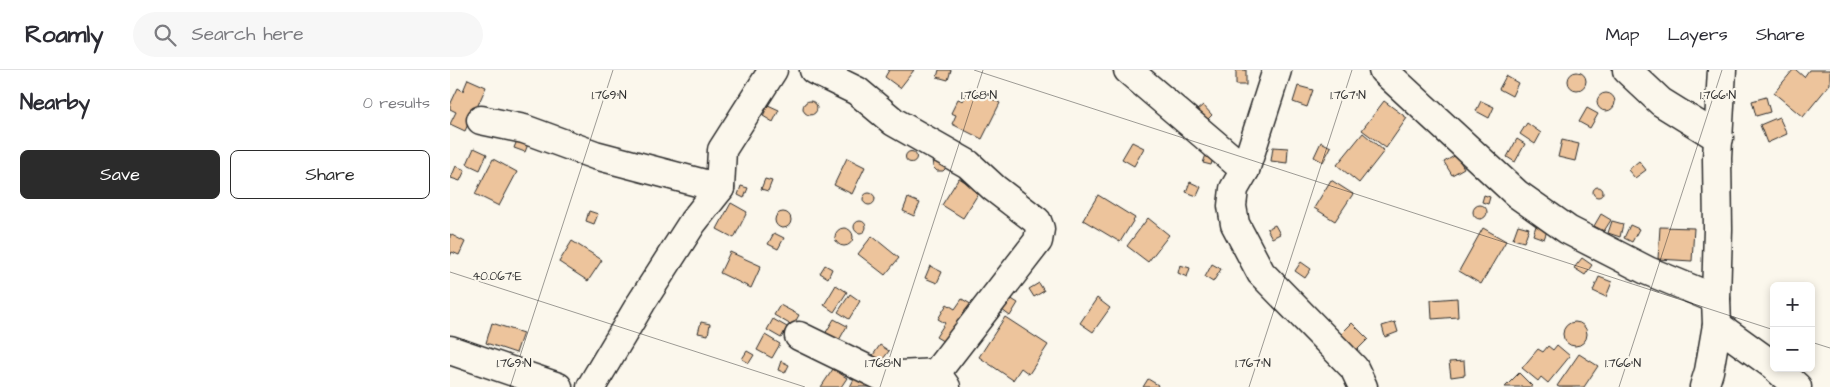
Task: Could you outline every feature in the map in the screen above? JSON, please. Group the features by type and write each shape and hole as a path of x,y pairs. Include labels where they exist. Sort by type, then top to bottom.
{"street":[{"path":"591,387 693,222 720,188 722,150 773,70"},
{"path":"799,336 881,376 941,380 1038,240 1040,229 1037,221 994,188 968,164 894,122 857,91 814,70"},
{"path":"1128,70 1245,170"},
{"path":"1276,70 1245,170 1234,189 1232,206 1234,224 1261,273 1354,368 1363,387"},
{"path":"1383,70 1517,194 1568,230 1648,271 1716,312 1770,362"},
{"path":"1627,70 1661,102 1719,138"},
{"path":"1704,387 1709,371 1716,312 1717,158 1722,70"},
{"path":"481,120 524,130 595,155 720,188"},
{"path":"450,350 558,387"},
{"path":"1780,372 1797,387"}],"building":[{"path":"889,70 914,70 900,88 885,77"},
{"path":"939,70 951,70 948,80 937,77"},
{"path":"1236,70 1246,70 1246,85 1236,85"},
{"path":"1793,70 1796,70 1804,77 1809,70 1830,70 1830,84 1803,117 1774,93"},
{"path":"1577,72 1583,75 1586,81 1583,87 1577,90 1571,87 1568,81 1571,75"},
{"path":"1506,76 1518,83 1512,96 1499,89"},
{"path":"468,79 486,87 478,105 484,107 472,115 465,131 450,124 456,112 450,109 450,105 458,88 463,91"},
{"path":"1298,86 1313,90 1307,107 1293,102"},
{"path":"970,88 1000,103 982,139 952,124 956,115 951,113 958,99 963,101"},
{"path":"1606,93 1612,96 1615,102 1612,108 1606,111 1600,108 1597,102 1600,96"},
{"path":"1766,97 1770,112 1756,116 1752,101"},
{"path":"810,101 815,103 817,108 815,113 810,115 805,113 803,108 805,103"},
{"path":"1384,101 1407,118 1386,148 1362,130"},
{"path":"1481,101 1494,107 1489,118 1476,111"},
{"path":"768,105 779,110 773,122 763,116"},
{"path":"1203,105 1212,115 1205,122 1196,111"},
{"path":"1587,108 1598,114 1590,128 1579,122"},
{"path":"1779,117 1787,134 1767,143 1760,125"},
{"path":"1527,123 1541,133 1535,144 1520,134"},
{"path":"1363,133 1384,151 1359,183 1337,165"},
{"path":"519,135 530,139 525,152 514,148"},
{"path":"1517,139 1525,144 1515,162 1507,157"},
{"path":"1562,140 1579,144 1575,161 1558,157"},
{"path":"1132,142 1144,148 1134,166 1122,159"},
{"path":"1321,142 1331,147 1323,162 1314,157"},
{"path":"1273,147 1288,148 1287,163 1271,161"},
{"path":"474,148 487,154 480,170 467,164"},
{"path":"1208,149 1215,152 1211,165 1203,163"},
{"path":"909,152 913,152 916,157 915,161 909,162 906,159 906,155"},
{"path":"1456,155 1464,168 1452,175 1444,162"},
{"path":"847,158 865,167 852,194 834,185"},
{"path":"493,159 517,172 499,206 475,194"},
{"path":"932,159 947,167 943,171 937,171 933,167"},
{"path":"1639,161 1646,170 1635,178 1628,170"},
{"path":"456,166 465,170 460,181 451,178"},
{"path":"959,178 980,191 963,218 942,205"},
{"path":"765,179 772,181 768,191 761,189"},
{"path":"1331,180 1353,194 1335,221 1314,208"},
{"path":"1190,182 1201,187 1197,196 1186,192"},
{"path":"741,186 748,188 744,198 738,195"},
{"path":"1596,187 1600,187 1603,192 1602,196 1596,197 1593,194 1593,190"},
{"path":"867,193 871,193 875,199 871,205 867,205 863,201 863,197"},
{"path":"1098,195 1135,218 1120,242 1083,220"},
{"path":"1484,195 1490,197 1488,204 1482,202"},
{"path":"908,198 920,203 914,216 903,211"},
{"path":"731,203 747,212 734,238 717,229"},
{"path":"1480,205 1485,207 1487,212 1485,217 1480,219 1475,217 1473,212 1475,207"},
{"path":"589,211 598,214 594,224 586,221"},
{"path":"780,212 786,212 791,217 789,226 780,228 775,223 775,217"},
{"path":"1601,214 1611,220 1604,231 1594,226"},
{"path":"1148,218 1169,235 1148,262 1127,246"},
{"path":"860,221 866,227 860,233 854,227"},
{"path":"1612,221 1623,224 1620,237 1608,233"},
{"path":"1275,225 1280,234 1272,238 1267,229"},
{"path":"1518,225 1529,228 1524,242 1513,239"},
{"path":"1630,225 1639,229 1632,242 1624,238"},
{"path":"1536,226 1547,231 1544,239 1533,235"},
{"path":"1660,227 1694,228 1692,261 1658,259"},
{"path":"844,228 850,231 853,237 850,243 844,246 838,243 835,237 838,231"},
{"path":"1483,228 1506,241 1481,284 1459,271"},
{"path":"774,233 784,238 778,249 768,244"},
{"path":"450,234 465,242 459,255 452,252 450,256"},
{"path":"872,236 899,258 885,275 858,254"},
{"path":"572,241 602,260 588,281 559,262"},
{"path":"730,252 761,266 751,288 720,273"},
{"path":"1582,258 1592,265 1585,275 1574,268"},
{"path":"1301,262 1311,269 1305,278 1295,271"},
{"path":"1212,264 1221,269 1213,282 1205,277"},
{"path":"825,265 832,269 828,278 820,273"},
{"path":"1180,265 1190,268 1187,277 1178,273"},
{"path":"930,266 942,272 937,283 925,278"},
{"path":"1599,277 1612,282 1606,297 1593,291"},
{"path":"1039,283 1044,291 1034,297 1029,289"},
{"path":"836,285 847,292 834,312 824,305"},
{"path":"850,294 860,301 849,319 838,312"},
{"path":"1010,298 1018,303 1010,316 1002,310"},
{"path":"1097,298 1110,308 1093,332 1080,323"},
{"path":"1457,298 1458,317 1432,319 1431,300"},
{"path":"962,299 974,306 953,347 936,337 945,323 938,319 947,304 955,309"},
{"path":"780,305 799,315 793,326 774,315"},
{"path":"1005,317 1048,345 1029,374 1021,368 1013,380 979,357"},
{"path":"773,319 787,327 781,338 767,330"},
{"path":"834,319 847,326 838,342 825,334"},
{"path":"701,322 710,324 708,335 698,333"},
{"path":"1395,322 1398,332 1385,337 1382,326"},
{"path":"1575,322 1580,323 1586,329 1586,339 1580,345 1575,346 1570,345 1564,339 1563,334 1564,329 1570,323"},
{"path":"492,323 523,333 516,353 486,343"},
{"path":"1352,323 1368,339 1357,350 1341,334"},
{"path":"765,335 780,344 772,358 757,350"},
{"path":"880,345 889,351 880,363 871,358"},
{"path":"1557,345 1570,356 1548,383 1541,377 1538,381 1522,368 1538,349 1543,352 1548,346 1553,350"},
{"path":"747,351 754,355 749,363 742,359"},
{"path":"1579,354 1598,366 1584,387 1557,386"},
{"path":"781,361 789,365 785,373 778,370"},
{"path":"1464,361 1465,375 1451,377 1449,362"},
{"path":"833,369 847,378 841,387 821,387"},
{"path":"857,373 873,387 850,387"},
{"path":"1519,373 1533,387 1505,387"},
{"path":"1148,379 1158,385 1157,387 1143,387"}]}
